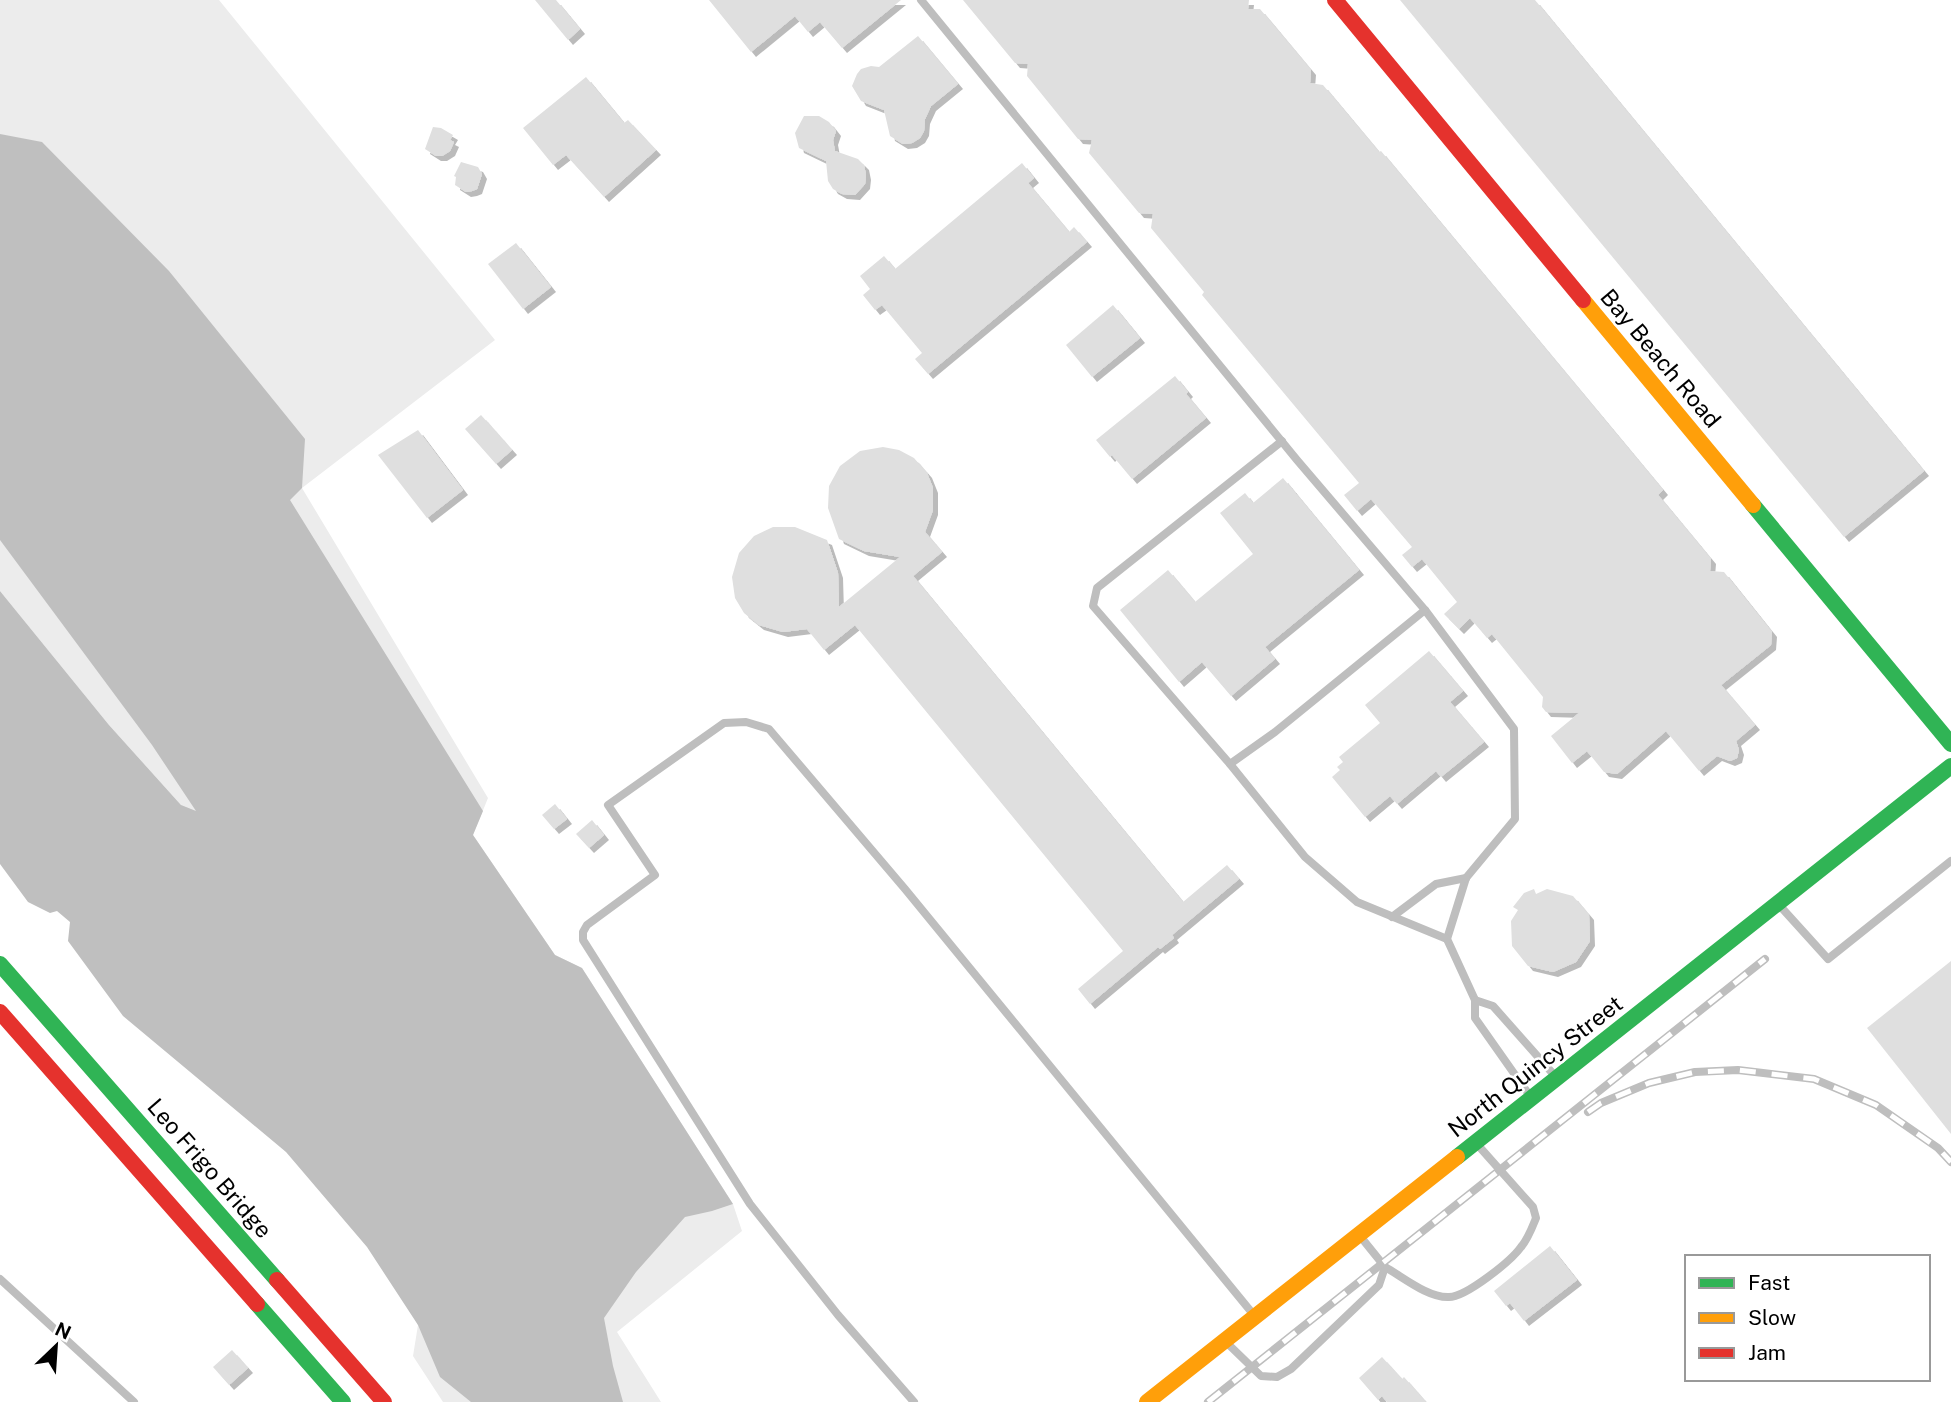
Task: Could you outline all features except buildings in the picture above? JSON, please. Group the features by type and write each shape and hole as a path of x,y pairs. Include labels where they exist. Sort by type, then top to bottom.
{"main road":[{"name":"Bay Beach Road","path":"1335,0 1951,744"},
{"name":"North Quincy Street","path":"1147,1402 1951,766"},
{"name":"Leo Frigo Bridge","path":"0,964 384,1402"},
{"path":"0,1012 343,1402"}],"lane":[{"path":"920,0 1425,611 1514,729 1515,819 1466,878 1447,939 1475,1000 1475,1018 1531,1098"},
{"path":"1282,441 1097,588 1093,606 1230,764 1305,857 1357,902 1447,939"},
{"path":"1230,764 1275,732 1425,611"},
{"path":"914,1402 838,1315 751,1204 583,940 587,925 655,875 608,805 724,723 746,722 769,729 923,910 1255,1316"},
{"path":"1778,904 1828,959 1951,861"},
{"path":"1392,917 1436,884 1466,878"},
{"path":"1475,1000 1493,1006 1556,1078"},
{"path":"1359,1234 1385,1267 1429,1292 1450,1297 1464,1293 1479,1283 1520,1250 1536,1218 1533,1207 1475,1142"},
{"path":"1224,1340 1261,1376 1277,1377 1291,1368 1378,1285 1385,1267"},
{"path":"0,1279 134,1402"}],"shaded area":[{"path":"0,0 219,0 495,340 302,488 488,798 473,835 555,955 582,968 733,1204 742,1231 617,1332 661,1402 443,1402 413,1356 418,1325 181,805 109,725 0,591"},
{"path":"0,134 42,142 169,271 305,439 302,488 290,500 483,811 473,835 555,955 582,968 733,1204 685,1217 636,1272 604,1318 623,1402 471,1402 440,1377 418,1325 367,1247 286,1152 123,1016 68,941 70,922 57,911 50,913 28,902 0,864 0,591 109,725 181,805 196,811 152,745 0,540"}],"railway":[{"path":"1208,1402 1765,959"},
{"path":"1588,1112 1601,1103 1649,1083 1695,1072 1738,1070 1814,1079 1876,1105 1938,1148 1951,1162"}],"traffic: fast":[{"path":"1753,505 1951,744"},
{"path":"1457,1157 1951,766"},
{"path":"0,964 277,1280"},
{"path":"257,1304 343,1402"}],"traffic: slow":[{"path":"1583,300 1753,505"},
{"path":"1147,1402 1457,1157"}],"traffic: jam":[{"path":"1335,0 1583,300"},
{"path":"0,1012 257,1304"},
{"path":"277,1280 384,1402"}]}
